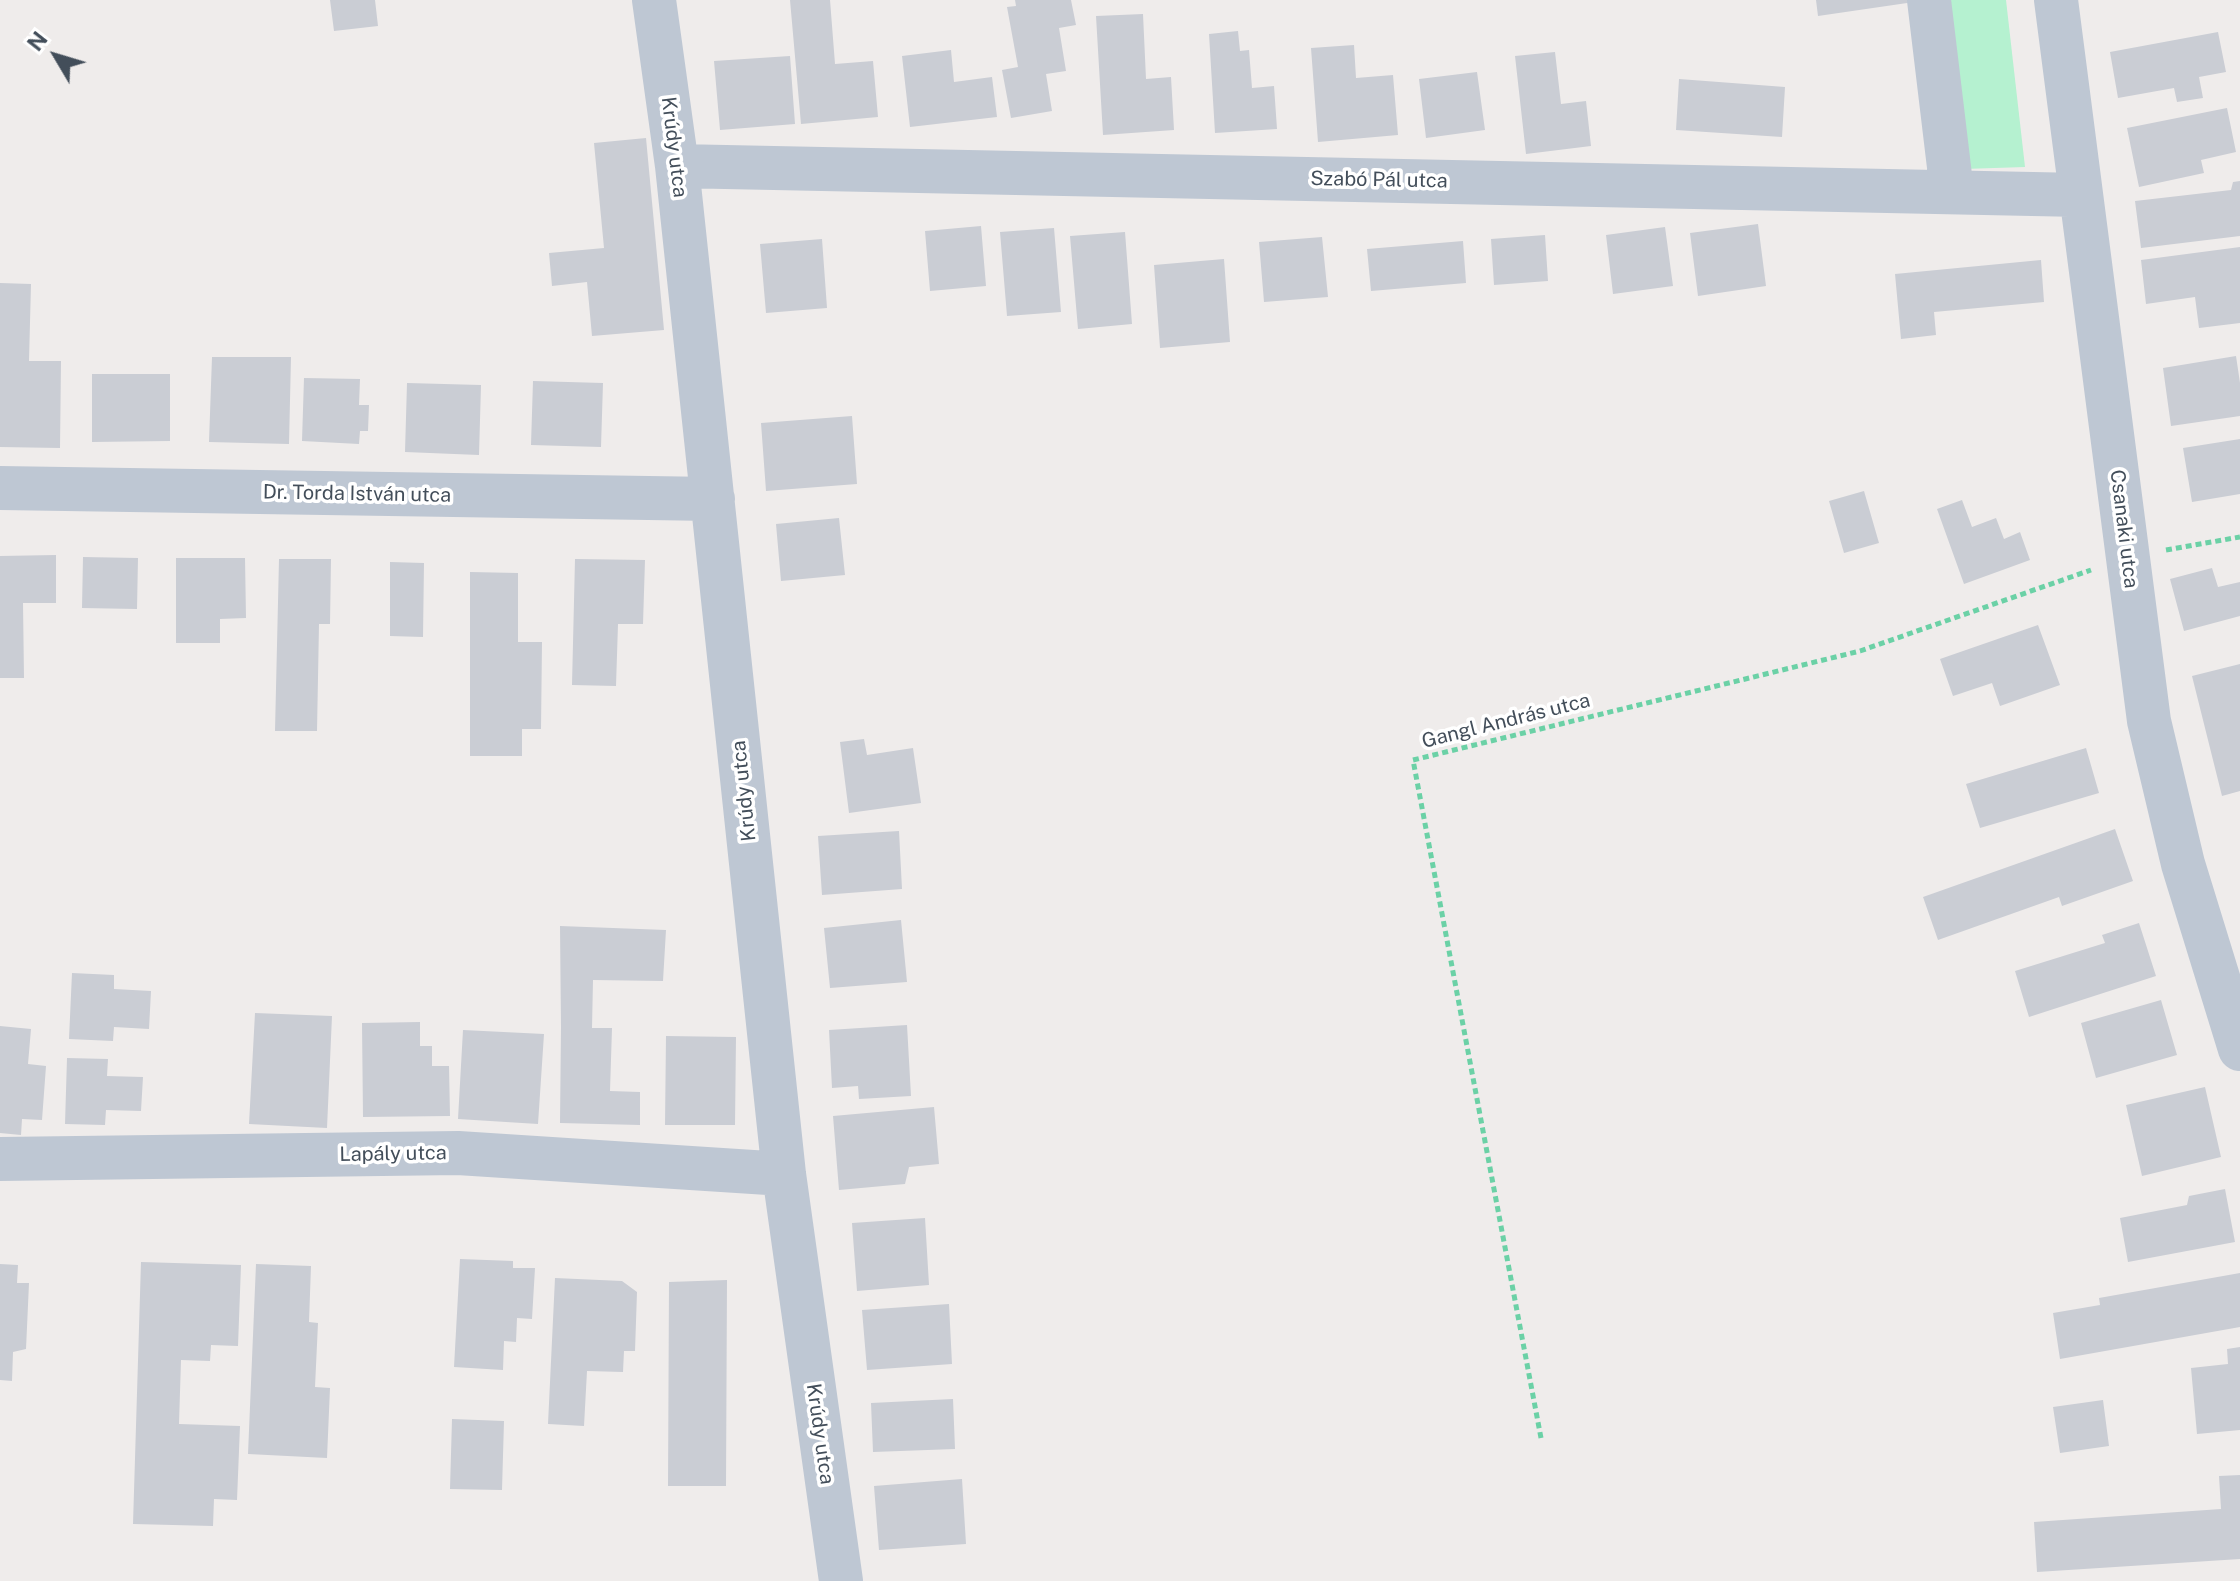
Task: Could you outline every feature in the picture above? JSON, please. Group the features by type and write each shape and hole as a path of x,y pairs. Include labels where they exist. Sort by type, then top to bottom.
{"street":[{"name":"Krúdy utca","path":"654,0 677,166 784,1174 841,1581"},
{"path":"1929,0 1952,192"},
{"name":"Csanaki utca","path":"2056,0 2149,721 2183,864 2240,1049"},
{"name":"Szabó Pál utca","path":"677,166 2081,195"},
{"name":"Dr. Torda István utca","path":"0,488 713,499"},
{"name":"Lapály utca","path":"0,1159 458,1153 784,1174"}],"path":[{"path":"2128,557 2240,537"},
{"name":"Gangl András utca","path":"1541,1438 1413,760 1860,651 2128,557"}],"green space":[{"path":"1944,0 2006,0 2025,167 1964,169"}],"building":[{"path":"330,0 375,0 378,26 334,31"},
{"path":"790,0 830,0 835,64 873,61 878,117 801,124"},
{"path":"1015,0 1071,0 1076,25 1059,28 1066,71 1046,74 1052,111 1011,118 1002,70 1018,67 1007,7 1016,6"},
{"path":"1816,0 1914,0 1914,2 1818,16"},
{"path":"1143,14 1146,79 1171,77 1174,130 1103,135 1096,16"},
{"path":"1238,31 1240,51 1249,50 1252,88 1274,86 1277,129 1215,133 1209,34"},
{"path":"2218,32 2226,72 2199,77 2203,98 2177,102 2174,88 2118,98 2110,52"},
{"path":"1354,45 1356,78 1393,75 1398,135 1318,142 1311,48"},
{"path":"951,50 954,82 992,77 997,117 910,127 902,56"},
{"path":"1555,52 1561,104 1586,101 1591,146 1526,154 1515,56"},
{"path":"790,56 795,124 720,130 714,61"},
{"path":"1477,72 1485,130 1426,138 1419,79"},
{"path":"1679,79 1785,87 1782,137 1676,130"},
{"path":"2227,108 2236,152 2201,160 2204,173 2139,187 2127,128"},
{"path":"646,138 664,330 592,336 587,282 552,286 549,253 604,248 594,143"},
{"path":"2240,181 2240,236 2141,248 2135,201 2231,190 2233,182"},
{"path":"1758,224 1766,286 1698,296 1690,233"},
{"path":"981,226 986,286 930,291 925,231"},
{"path":"1665,227 1673,286 1613,294 1606,235"},
{"path":"1054,228 1061,312 1007,316 1000,232"},
{"path":"1125,232 1132,324 1078,329 1070,236"},
{"path":"1545,235 1548,281 1494,285 1491,239"},
{"path":"1322,237 1328,297 1264,302 1259,242"},
{"path":"822,239 827,308 766,313 760,244"},
{"path":"1463,241 1466,283 1371,291 1367,249"},
{"path":"2240,247 2240,323 2199,328 2195,297 2146,304 2141,260"},
{"path":"1224,259 1230,342 1160,348 1154,265"},
{"path":"2041,260 2044,302 1934,312 1936,335 1901,339 1895,274"},
{"path":"0,283 31,284 29,361 61,361 60,448 0,447"},
{"path":"2236,356 2240,416 2171,426 2163,368"},
{"path":"212,357 291,357 289,444 209,442"},
{"path":"92,374 170,374 170,441 92,442"},
{"path":"304,378 360,379 359,405 369,405 368,431 360,431 359,444 302,441"},
{"path":"533,381 603,383 601,447 531,445"},
{"path":"407,383 481,385 479,455 405,452"},
{"path":"852,416 857,484 766,491 761,423"},
{"path":"2240,439 2240,494 2192,502 2183,448"},
{"path":"1864,491 1879,543 1844,553 1829,501"},
{"path":"1962,500 1972,527 1996,518 2004,539 2020,532 2030,560 1964,584 1937,509"},
{"path":"839,518 845,575 781,581 776,524"},
{"path":"56,555 56,603 23,603 24,678 0,678 0,556"},
{"path":"83,557 138,558 137,609 82,608"},
{"path":"176,558 245,558 246,618 220,619 220,643 176,643"},
{"path":"279,559 331,559 330,624 319,624 317,731 275,731"},
{"path":"575,559 645,560 643,624 618,624 616,686 572,685"},
{"path":"390,562 424,563 423,637 390,636"},
{"path":"2212,568 2218,587 2240,582 2240,616 2184,631 2170,579"},
{"path":"470,572 518,573 518,642 542,642 541,729 522,729 522,756 470,756"},
{"path":"2038,625 2060,685 2000,706 1992,683 1953,696 1940,659"},
{"path":"2240,664 2240,791 2222,796 2192,676"},
{"path":"864,739 867,755 913,748 921,803 849,813 840,742"},
{"path":"2086,748 2099,793 1980,828 1966,784"},
{"path":"2115,829 2133,881 2062,906 2059,897 1938,940 1923,897"},
{"path":"899,831 902,889 822,895 818,836"},
{"path":"901,920 907,982 830,988 824,928"},
{"path":"2139,923 2156,976 2029,1017 2015,971 2105,943 2102,935"},
{"path":"560,926 666,930 663,981 593,980 592,1028 612,1028 610,1091 640,1092 640,1125 560,1123"},
{"path":"72,973 114,975 114,989 151,991 149,1029 114,1027 113,1041 69,1039"},
{"path":"2161,1000 2177,1055 2096,1078 2081,1023"},
{"path":"255,1013 332,1016 327,1128 249,1124"},
{"path":"420,1022 420,1046 432,1046 432,1066 449,1066 450,1116 363,1117 362,1023"},
{"path":"907,1025 911,1096 859,1099 858,1086 832,1088 829,1030"},
{"path":"0,1026 31,1029 28,1064 46,1066 42,1120 22,1119 21,1135 0,1133"},
{"path":"463,1030 544,1034 538,1124 458,1119"},
{"path":"666,1036 736,1037 735,1125 665,1125"},
{"path":"67,1058 108,1059 107,1076 143,1077 141,1111 106,1110 105,1125 65,1124"},
{"path":"2205,1087 2221,1157 2142,1176 2126,1105"},
{"path":"934,1107 939,1164 909,1167 905,1184 839,1190 833,1116"},
{"path":"2225,1189 2235,1242 2128,1262 2120,1218 2187,1205 2189,1196"},
{"path":"925,1218 929,1285 857,1291 852,1223"},
{"path":"460,1259 513,1261 513,1268 535,1268 532,1319 517,1318 516,1342 504,1341 503,1370 454,1367"},
{"path":"141,1262 241,1265 238,1346 211,1345 210,1361 181,1360 179,1424 240,1426 237,1500 214,1499 213,1526 133,1524"},
{"path":"0,1264 18,1265 17,1283 29,1283 26,1349 13,1352 12,1381 0,1380"},
{"path":"256,1264 311,1266 309,1322 318,1323 315,1387 330,1388 327,1458 248,1454"},
{"path":"2240,1273 2240,1327 2060,1359 2053,1313 2100,1305 2099,1298"},
{"path":"555,1278 622,1281 637,1292 635,1351 624,1351 623,1372 587,1371 584,1426 548,1424"},
{"path":"727,1280 726,1486 668,1486 669,1282"},
{"path":"949,1304 952,1364 867,1370 862,1310"},
{"path":"2240,1347 2240,1430 2197,1434 2191,1368 2228,1364 2227,1349"},
{"path":"953,1399 955,1449 873,1452 871,1403"},
{"path":"2103,1400 2109,1446 2060,1453 2053,1407"},
{"path":"452,1419 504,1421 502,1490 450,1489"},
{"path":"2240,1475 2240,1559 2037,1572 2034,1522 2221,1509 2219,1476"},
{"path":"962,1479 966,1544 879,1550 874,1486"}]}
